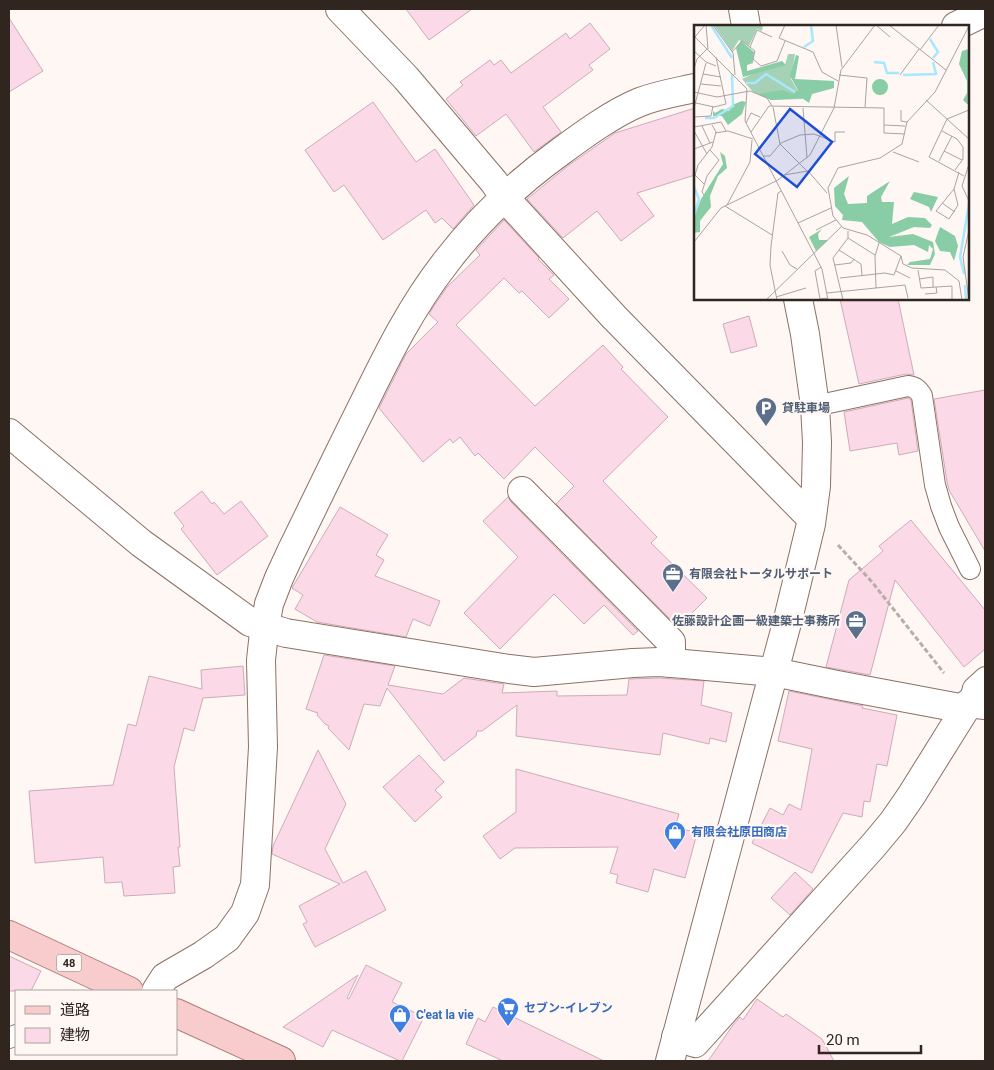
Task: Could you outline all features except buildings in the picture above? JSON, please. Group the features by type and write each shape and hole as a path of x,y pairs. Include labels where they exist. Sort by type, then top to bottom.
{"main road":[{"name":"48","path":"9,935 93,984 124,990"},
{"path":"178,1014 281,1061"}],"street":[{"path":"340,9 406,78 494,182 504,197 614,317 812,518"},
{"path":"743,9 746,25"},
{"path":"958,25 985,12"},
{"path":"157,990 165,978 203,956 227,938 245,913 255,885 263,747 261,660 264,627 269,604 279,578 394,340 445,262 508,193 581,136 620,112 639,102 659,95 694,88"},
{"path":"673,1049 803,562 812,518 816,486 815,406 798,300"},
{"path":"9,433 141,542 250,622 264,627 286,633 534,672 671,663 774,672 837,685 973,706 893,822 873,846 695,1043 673,1049"},
{"path":"522,490 671,642 671,663"}],"lane":[{"path":"815,406 908,386 919,390 922,396 935,485 949,526 970,569"},
{"path":"973,706 973,688 985,677"}],"path":[{"path":"812,518 872,582 973,706"}],"place":[{"name":"貸駐車場","path":"766,427"},
{"name":"有限会社トータルサポート","path":"673,593"},
{"name":"佐藤設計企画一級建築士事務所","path":"856,640"},
{"name":"有限会社原田商店","path":"675,851"},
{"name":"セブン-イレブン","path":"508,1027"},
{"name":"C'eat la vie","path":"400,1034"}]}
